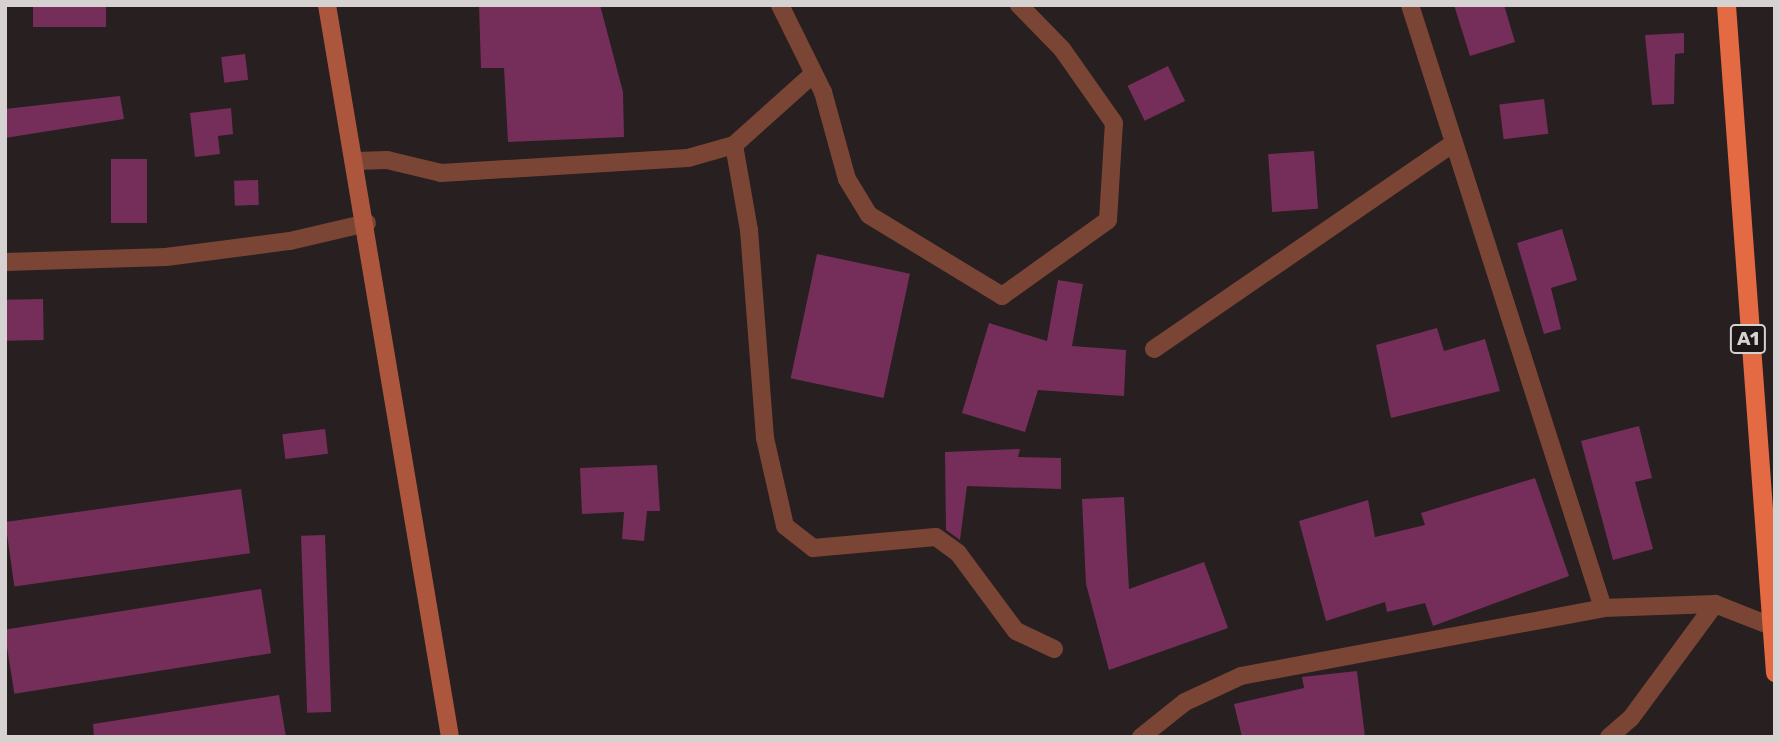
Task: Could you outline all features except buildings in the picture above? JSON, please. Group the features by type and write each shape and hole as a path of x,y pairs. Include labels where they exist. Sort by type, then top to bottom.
{"highway":[{"name":"A1","path":"1726,5 1775,672"}],"main road":[{"path":"327,5 367,223 450,737"}],"street":[{"path":"780,5 813,74 847,179 869,215 1002,296 1108,220 1114,123 1062,50 1018,5"},
{"path":"1410,5 1603,608"},
{"path":"356,161 387,160 441,173 547,169 688,158 734,145 813,74"},
{"path":"1154,349 1454,143"},
{"path":"734,145 749,230 765,438 785,526 813,548 936,537 958,553 1016,631 1054,649"},
{"path":"5,262 166,257 290,242 367,223"},
{"path":"1141,737 1185,702 1241,676 1603,608 1715,604 1771,626"},
{"path":"1608,737 1631,718 1715,604"}]}
